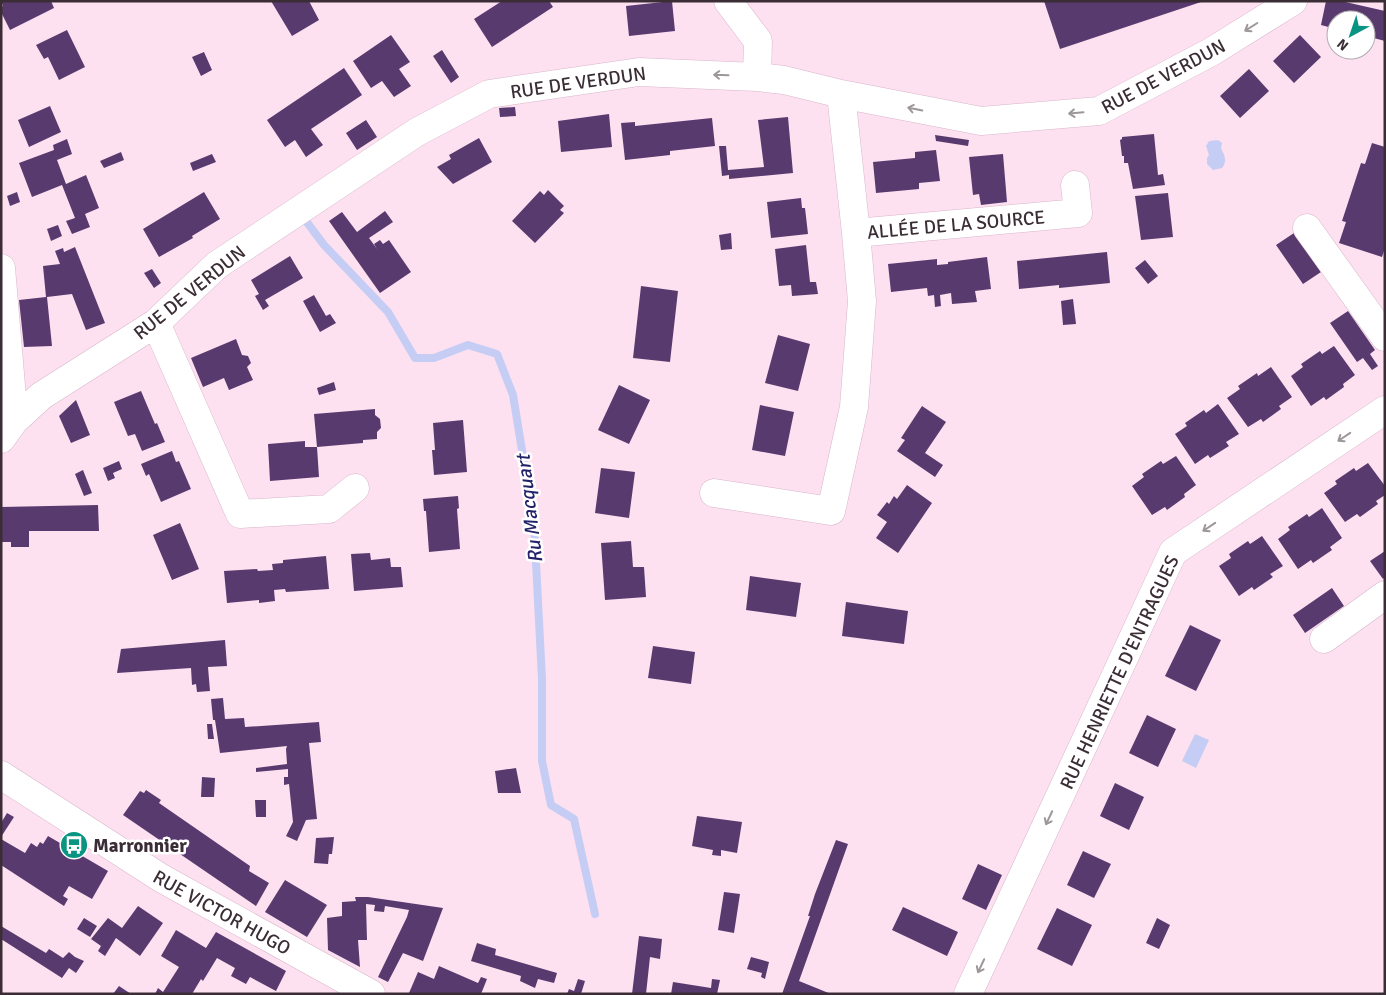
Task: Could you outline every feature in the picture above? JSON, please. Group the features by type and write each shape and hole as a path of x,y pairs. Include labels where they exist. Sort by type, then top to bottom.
{"street":[{"path":"728,1 758,41 757,77"},
{"name":"RUE DE VERDUN","path":"8,430 41,396 156,322 217,265 417,132 489,94 639,72 757,77 784,80 841,94 981,121 1099,111 1211,52 1293,1"},
{"name":"ALLÉE DE LA SOURCE","path":"841,94 856,233 1078,213 1075,185"},
{"path":"1307,228 1385,337"},
{"path":"714,493 831,511 854,407 862,302 856,233"},
{"path":"1,268 8,430"},
{"path":"156,322 240,514 329,509 356,488"},
{"name":"RUE HENRIETTE D'ENTRAGUES","path":"968,994 1173,552 1385,410"},
{"path":"1324,639 1385,595"},
{"name":"RUE VICTOR HUGO","path":"1,775 161,878 372,994"}],"water":[{"path":"1218,140 1222,143 1221,148 1225,162 1222,168 1213,170 1207,164 1209,155 1206,146 1209,141"},
{"path":"1195,734 1209,740 1196,768 1182,761"}],"building":[{"path":"1,1 51,1 54,8 10,30 1,12 1,7 3,6"},
{"path":"271,1 309,1 319,20 292,36"},
{"path":"502,1 549,1 553,7 492,47 474,19"},
{"path":"672,1 675,31 629,36 626,6"},
{"path":"1044,1 1201,1 1201,2 1060,49"},
{"path":"1326,1 1341,1 1385,11 1385,41 1376,39 1376,10 1326,10 1326,26 1321,25"},
{"path":"67,30 85,67 59,80 48,57 44,59 36,45"},
{"path":"391,35 410,62 399,69 411,86 394,97 382,81 371,88 353,61"},
{"path":"1300,35 1321,57 1294,83 1273,61"},
{"path":"442,50 459,77 451,83 433,56"},
{"path":"204,52 212,70 201,76 192,57"},
{"path":"344,68 362,95 311,129 323,145 306,157 295,140 285,147 267,120"},
{"path":"1249,69 1269,91 1240,118 1220,96"},
{"path":"50,106 61,132 29,147 18,120"},
{"path":"515,107 516,116 500,117 499,108"},
{"path":"609,114 612,147 561,152 558,121"},
{"path":"788,117 793,173 729,179 729,175 722,176 719,146 726,146 728,170 764,167 758,120"},
{"path":"712,118 715,146 670,151 670,155 625,160 621,123 635,122 635,126"},
{"path":"366,120 377,137 357,150 346,133"},
{"path":"1154,134 1158,175 1163,174 1165,185 1133,189 1128,163 1124,163 1124,156 1122,156 1120,140 1122,137"},
{"path":"935,135 969,140 968,146 936,141"},
{"path":"479,138 492,162 453,184 437,167 451,159 449,155"},
{"path":"67,139 72,154 57,160 66,184 86,175 99,208 85,214 90,227 72,234 66,221 75,218 62,185 32,197 19,163 54,150 53,145"},
{"path":"1372,143 1385,147 1385,248 1382,257 1339,243 1346,222 1342,221 1361,163 1365,164"},
{"path":"936,150 940,181 919,183 919,189 876,193 873,162 915,158 915,152"},
{"path":"121,152 124,160 104,168 100,161"},
{"path":"212,154 216,162 193,171 190,163"},
{"path":"1003,154 1007,202 981,205 979,194 973,195 969,157"},
{"path":"548,190 564,206 560,210 564,213 535,243 512,221 540,191 544,195"},
{"path":"17,192 20,202 10,206 7,196"},
{"path":"204,192 220,219 192,236 193,238 159,257 143,229"},
{"path":"1168,193 1173,237 1141,240 1135,196"},
{"path":"801,198 802,208 805,208 808,234 771,238 767,202"},
{"path":"385,211 393,222 369,238 377,249 374,244 380,240 383,244 389,240 411,272 380,293 329,221 342,212 357,232"},
{"path":"58,225 62,236 51,241 47,229"},
{"path":"731,233 732,249 721,250 719,235"},
{"path":"1294,233 1321,272 1303,284 1276,245"},
{"path":"806,245 810,282 816,282 818,294 792,296 791,285 779,286 775,249"},
{"path":"75,247 105,323 86,330 72,294 47,297 52,346 24,347 19,300 46,297 43,266 60,264 55,251 63,248 64,252"},
{"path":"1107,252 1110,283 1059,288 1059,285 1019,289 1017,261"},
{"path":"290,256 303,278 265,300 269,306 263,310 255,296 259,294 251,280"},
{"path":"987,257 991,289 975,291 977,302 952,304 951,293 940,295 941,306 935,307 934,295 928,296 927,288 891,292 888,264 937,259 937,265"},
{"path":"1145,260 1158,276 1148,284 1135,268"},
{"path":"152,269 161,283 154,288 144,273"},
{"path":"641,286 678,291 670,362 633,358"},
{"path":"314,295 326,316 330,314 336,323 320,332 303,301"},
{"path":"1073,299 1076,324 1063,325 1061,301"},
{"path":"1348,311 1375,350 1370,354 1378,366 1372,370 1363,358 1357,362 1330,323"},
{"path":"778,335 810,344 798,391 765,383"},
{"path":"236,339 242,355 248,356 251,363 247,367 253,380 229,390 224,378 203,387 191,358"},
{"path":"1334,346 1355,375 1343,384 1344,387 1326,400 1324,397 1311,406 1291,376 1303,367 1301,364 1320,351 1322,354"},
{"path":"1271,367 1292,397 1279,406 1281,409 1263,422 1261,419 1248,427 1227,398 1240,389 1238,386 1257,373 1258,376"},
{"path":"334,382 336,390 319,395 317,388"},
{"path":"619,385 650,400 629,444 598,430"},
{"path":"141,391 165,442 142,451 135,434 128,436 114,402"},
{"path":"76,400 90,435 71,443 59,416"},
{"path":"1218,404 1239,434 1226,442 1229,446 1210,458 1208,455 1195,464 1175,434 1187,426 1185,423 1204,410 1206,413"},
{"path":"760,405 794,412 785,456 752,450"},
{"path":"922,406 946,422 925,453 943,465 935,477 897,451 905,440 901,438"},
{"path":"375,409 375,415 380,419 381,428 377,432 377,439 363,440 363,443 317,447 314,414"},
{"path":"463,420 467,472 434,475 432,450 435,450 433,423"},
{"path":"305,441 305,447 317,447 319,477 270,481 268,444"},
{"path":"172,451 176,462 179,461 191,489 161,502 149,474 146,476 141,464"},
{"path":"1176,456 1196,485 1184,494 1185,497 1167,510 1165,507 1152,515 1132,486 1144,477 1142,474 1161,461 1163,464"},
{"path":"119,461 122,469 113,473 115,478 108,481 103,468"},
{"path":"1368,463 1385,486 1385,495 1376,501 1378,504 1360,517 1357,514 1345,522 1324,493 1337,484 1335,481 1354,468 1356,471"},
{"path":"601,468 635,472 629,518 595,513"},
{"path":"83,470 92,493 84,496 75,474"},
{"path":"907,485 932,503 898,553 876,538 887,522 877,515 887,502 889,504 894,496 897,499"},
{"path":"458,496 460,549 429,552 426,511 424,511 423,499"},
{"path":"98,505 99,531 29,531 29,547 11,547 11,542 1,542 1,507"},
{"path":"1322,508 1342,538 1330,547 1332,550 1313,563 1311,560 1298,569 1278,539 1290,530 1288,527 1307,514 1309,517"},
{"path":"180,523 199,569 172,580 153,535"},
{"path":"1262,536 1283,566 1270,574 1273,577 1254,590 1252,587 1239,596 1219,566 1231,558 1229,554 1248,541 1250,544"},
{"path":"631,541 633,567 644,567 646,597 605,600 601,543"},
{"path":"1385,551 1385,577 1383,579 1370,561"},
{"path":"370,553 371,560 390,558 391,567 401,567 403,587 354,591 351,554"},
{"path":"326,556 329,589 286,592 285,589 274,590 275,601 259,603 259,600 227,603 224,571 273,570 272,564 283,563 283,560"},
{"path":"750,576 801,583 796,617 746,610"},
{"path":"1332,588 1344,606 1305,633 1293,615"},
{"path":"846,602 908,611 904,644 842,636"},
{"path":"1190,625 1221,640 1196,691 1165,676"},
{"path":"225,640 227,666 208,667 210,691 197,692 196,684 192,685 191,668 117,673 121,649"},
{"path":"653,646 695,652 691,684 648,678"},
{"path":"223,698 225,719 244,718 245,727 319,722 321,742 309,743 317,819 306,820 297,841 286,836 293,822 289,784 284,785 284,777 288,777 288,769 256,772 256,768 287,764 287,746 220,753 211,699"},
{"path":"1147,715 1176,729 1158,767 1129,753"},
{"path":"207,724 212,724 214,739 208,739"},
{"path":"516,768 521,793 498,793 495,771"},
{"path":"202,777 215,778 214,797 201,797"},
{"path":"1115,783 1144,797 1129,830 1100,816"},
{"path":"146,790 161,800 159,803 250,866 249,871 269,883 256,906 123,815 140,791 144,793"},
{"path":"255,800 266,800 266,817 256,817"},
{"path":"7,813 14,817 1,837 1,823"},
{"path":"697,816 742,822 737,853 721,850 721,856 712,855 713,850 692,846"},
{"path":"48,836 108,871 92,899 69,886 63,896 68,899 64,906 1,865 1,839 25,853 31,843 37,847 40,842 43,844"},
{"path":"334,837 332,854 329,854 328,864 314,863 316,838"},
{"path":"836,840 848,844 799,981 831,994 782,994 810,916 808,916 815,894"},
{"path":"1083,851 1111,864 1094,898 1067,885"},
{"path":"978,864 1002,875 986,910 962,899"},
{"path":"285,880 327,905 307,937 265,912"},
{"path":"724,892 740,894 734,933 718,930"},
{"path":"355,897 368,897 443,908 423,961 403,953 388,982 378,977 409,910 385,906 384,912 374,911 375,905 366,904 367,940 358,940 360,967 328,950 327,918 342,916 342,902 356,901"},
{"path":"138,906 163,923 140,956 116,938 105,956 98,951 101,946 91,939 108,918 122,928"},
{"path":"903,907 958,932 947,956 892,930"},
{"path":"1057,908 1092,925 1072,966 1037,949"},
{"path":"84,918 97,926 90,937 77,929"},
{"path":"1157,918 1170,925 1159,949 1146,943"},
{"path":"1,926 46,953 49,949 63,958 69,952 84,961 76,973 69,968 62,978 1,939"},
{"path":"176,930 206,948 216,932 286,971 276,991 250,977 246,984 231,976 235,968 217,958 203,981 201,979 192,994 155,994 158,988 163,992 179,967 161,956"},
{"path":"639,936 662,939 660,959 650,957 646,994 632,994"},
{"path":"477,943 496,949 495,955 557,973 554,983 538,979 535,988 520,981 521,976 471,961"},
{"path":"751,957 769,962 765,979 761,977 762,973 747,969"},
{"path":"439,966 478,983 481,977 487,979 481,994 409,993 418,972 434,979"},
{"path":"578,979 585,981 581,994 567,994 569,989 574,991"},
{"path":"712,979 720,980 717,994 671,994 673,982 711,988"},
{"path":"119,986 131,994 113,994"}],"waterway":[{"name":"Ru Macquart","path":"306,221 324,245 388,312 415,358 434,358 468,345 497,354 513,395 534,524 542,679 542,761 551,805 574,819 595,914"}],"place":[{"name":"Marronnier","path":"74,845"}]}
